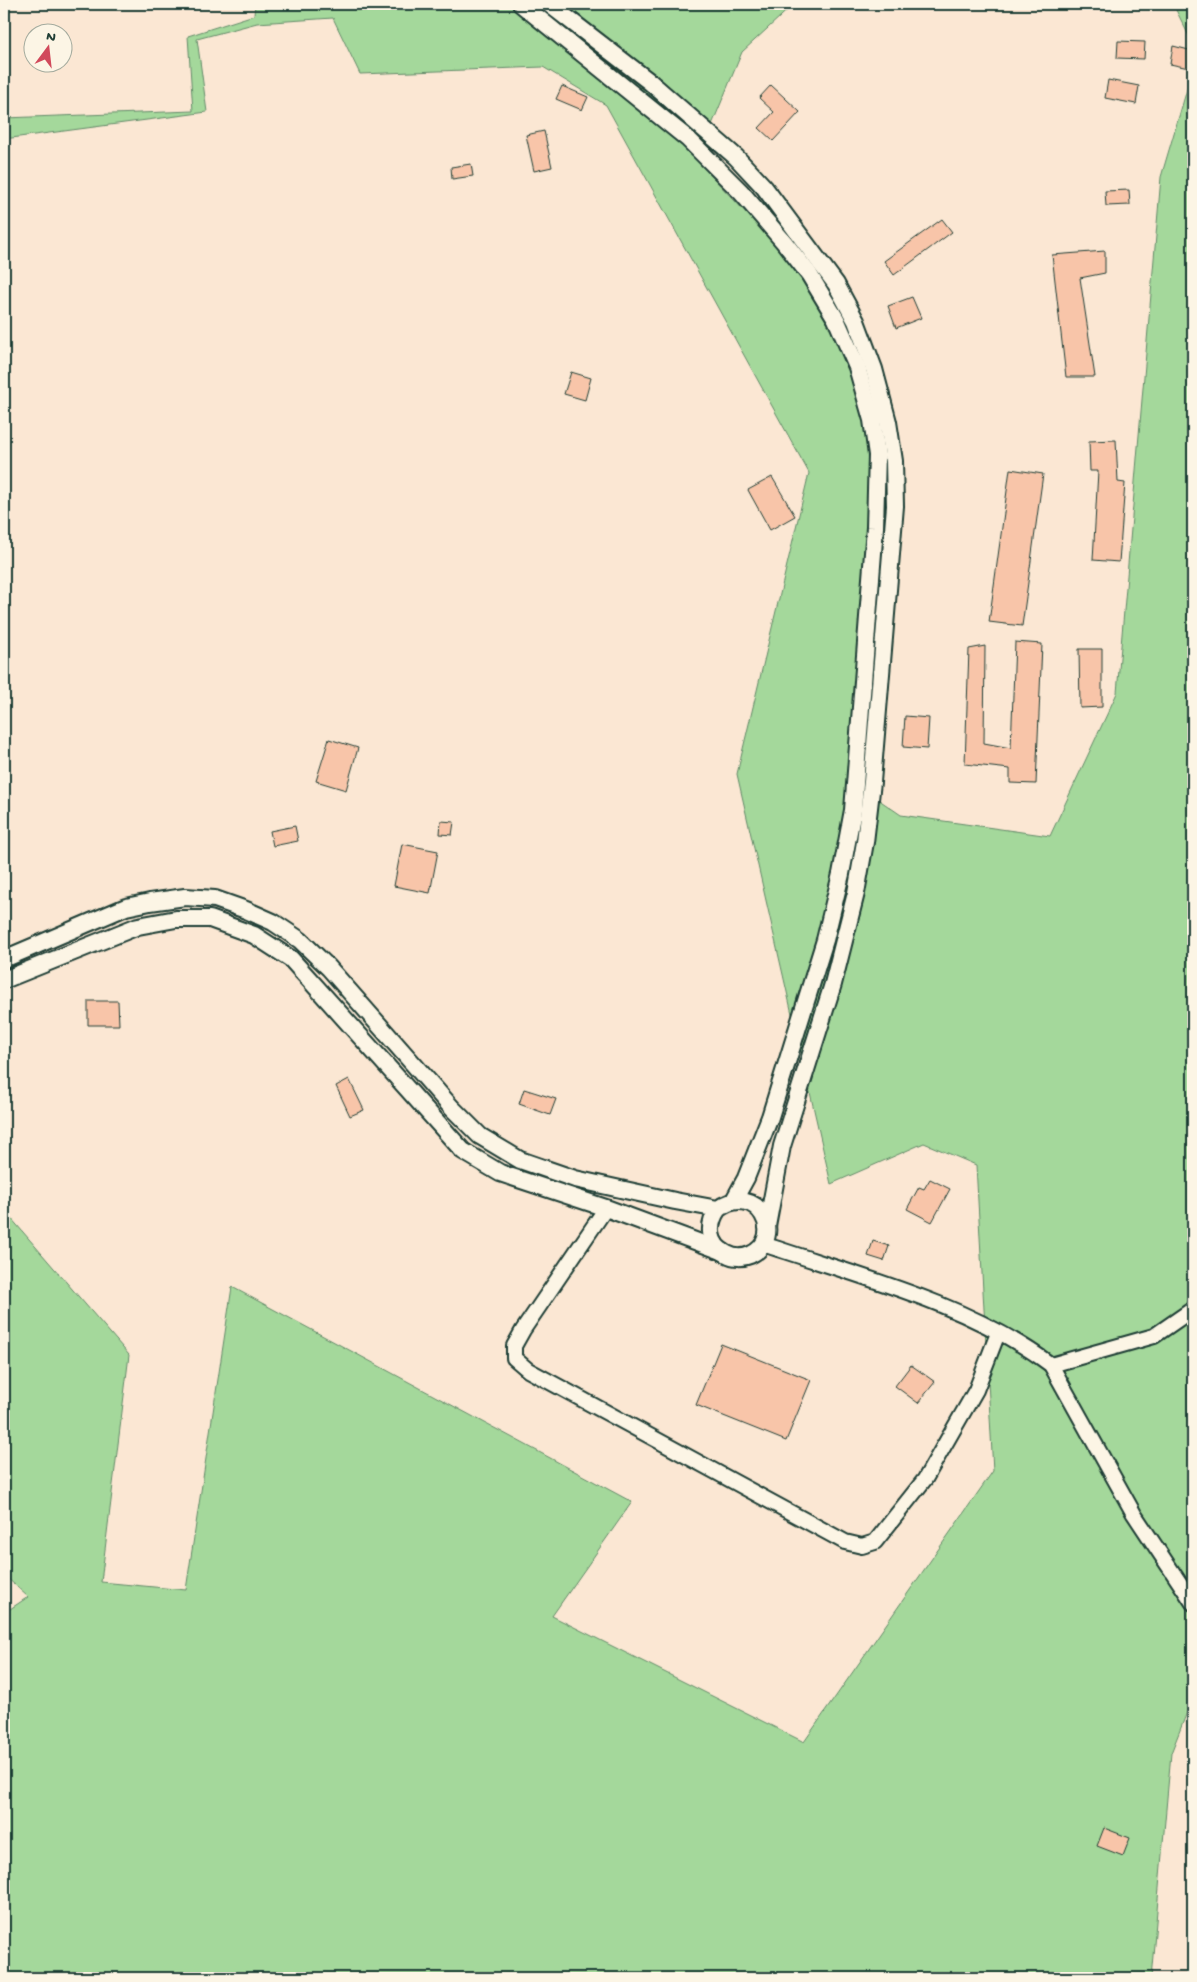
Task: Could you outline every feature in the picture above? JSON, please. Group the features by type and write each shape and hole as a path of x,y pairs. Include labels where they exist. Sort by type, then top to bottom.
{"street":[{"path":"521,4 688,140 741,192 784,242 809,274 836,319 858,367 872,420 876,455 875,528 853,810 841,874 825,940 770,1117 746,1178 734,1200"},
{"path":"4,980 138,926 176,919 210,918 254,935 291,958 462,1151 500,1174 606,1208 722,1251 730,1256 748,1256 763,1244 767,1236 767,1226 782,1146 833,984 856,892 865,842 876,744 895,506 894,461 888,422 874,368 856,320 830,276 764,187 736,157 676,104 549,4"},
{"path":"4,959 126,908 185,896 215,899 274,922 300,940 329,968 452,1108 480,1136 520,1160 575,1179 718,1209"},
{"path":"722,1251 715,1244 711,1236 710,1226 718,1209 726,1203 734,1200 753,1204 765,1217 767,1226"},
{"path":"606,1208 523,1330 514,1346 514,1358 528,1370 845,1542 862,1546 875,1542 925,1479 976,1390 998,1333"},
{"path":"763,1244 931,1300 1028,1348 1051,1365 1134,1514 1193,1603"},
{"path":"1051,1365 1154,1336 1193,1309"}],"green space":[{"path":"255,4 794,4 742,52 697,161 863,336 872,580 853,782 901,815 1050,836 1117,693 1161,177 1193,69 1193,1697 1171,1753 1151,1978 4,1978 4,1613 28,1597 4,1575 4,1210 129,1355 101,1582 186,1590 232,1287 632,1502 552,1616 804,1742 993,1471 976,1165 924,1143 831,1184 737,774 809,473 606,105 543,67 360,74 333,18 257,23 197,39 207,112 4,139 4,118 193,111 188,36 254,15"},
{"path":"1173,4 1193,4 1193,44"}],"building":[{"path":"1118,41 1145,42 1144,59 1117,58"},
{"path":"1173,46 1193,51 1189,68 1170,64"},
{"path":"1108,80 1139,86 1136,104 1105,98"},
{"path":"771,85 800,112 773,141 759,128 774,112 759,98"},
{"path":"562,86 588,97 582,110 556,99"},
{"path":"544,131 552,167 534,171 526,135"},
{"path":"471,164 473,176 452,179 451,167"},
{"path":"1129,190 1130,205 1106,206 1105,191"},
{"path":"942,219 952,232 894,275 884,261"},
{"path":"1105,251 1105,273 1080,278 1095,377 1066,377 1052,255"},
{"path":"912,297 921,318 896,328 888,306"},
{"path":"571,372 591,378 585,400 564,394"},
{"path":"1116,440 1118,482 1125,483 1119,562 1093,560 1098,471 1090,471 1089,441"},
{"path":"1010,469 1043,474 1022,626 989,622"},
{"path":"772,477 795,516 770,530 748,490"},
{"path":"1015,642 1042,644 1036,784 1010,783 1010,769 965,764 969,649 985,646 984,743 1011,748"},
{"path":"1079,649 1102,649 1102,707 1080,708"},
{"path":"905,716 929,718 927,749 903,747"},
{"path":"329,739 358,748 346,790 316,781"},
{"path":"441,821 454,822 452,835 440,834"},
{"path":"295,826 298,841 273,846 270,831"},
{"path":"402,844 438,851 430,893 394,886"},
{"path":"88,1001 118,1001 119,1025 88,1025"},
{"path":"349,1079 364,1110 350,1116 336,1086"},
{"path":"524,1089 556,1099 550,1115 519,1104"},
{"path":"930,1179 950,1189 932,1222 907,1209 919,1187 924,1189"},
{"path":"873,1241 889,1246 884,1261 868,1256"},
{"path":"721,1344 811,1380 786,1441 696,1405"},
{"path":"911,1365 935,1382 918,1403 895,1386"},
{"path":"1104,1828 1130,1838 1123,1856 1097,1846"}]}
